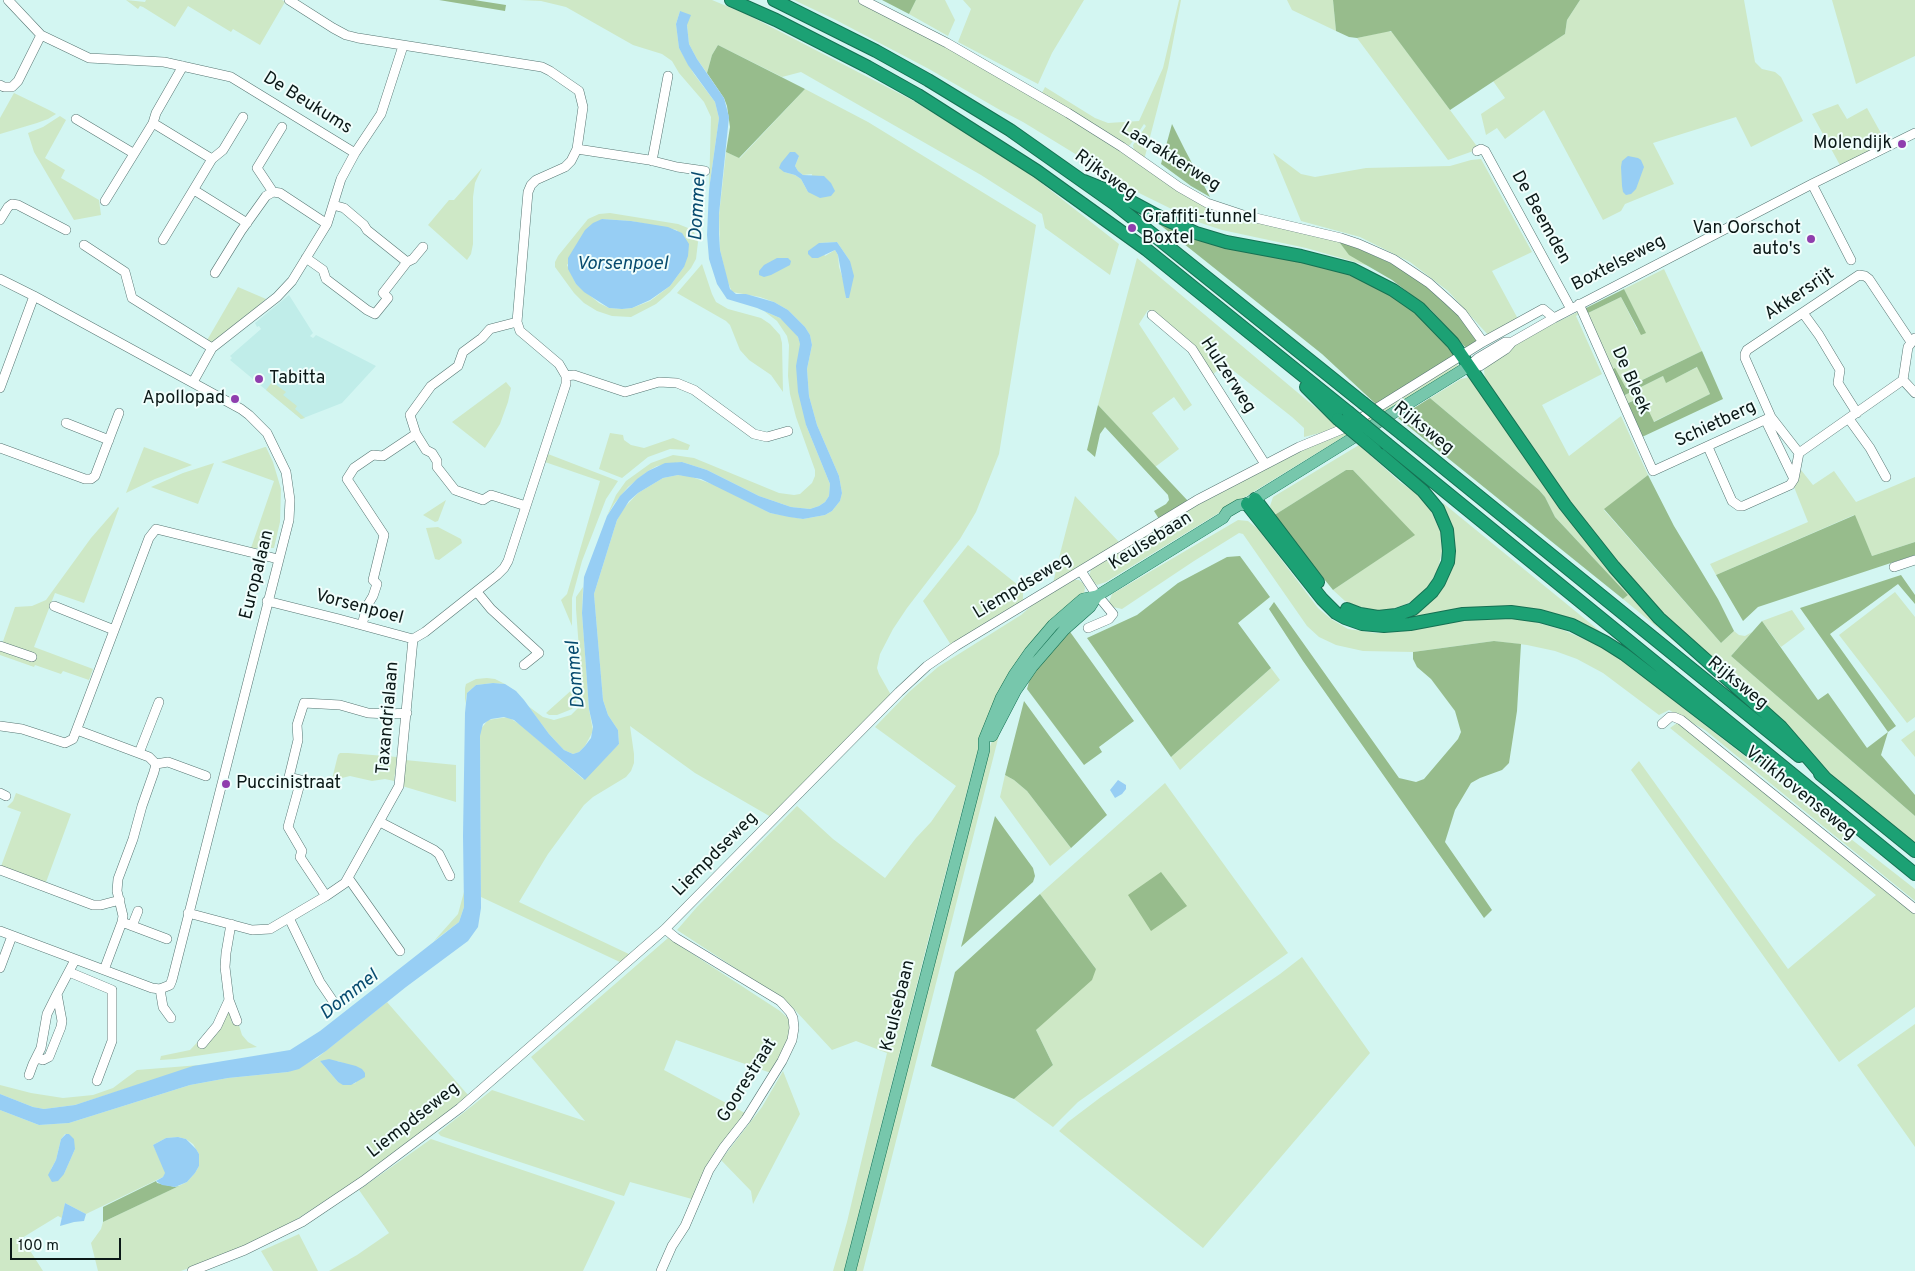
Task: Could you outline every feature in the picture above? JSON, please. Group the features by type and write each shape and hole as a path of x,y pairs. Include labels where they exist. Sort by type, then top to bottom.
{"highway":[{"name":"Rijksweg","path":"731,0 838,51 915,94 1023,161 1109,221 1260,341 1381,447 1915,874"},
{"name":"Rijksweg","path":"774,0 890,59 985,115 1084,181 1117,199 1150,231 1915,851"},
{"path":"1117,199 1188,230 1226,242 1333,263 1352,269 1373,278 1418,308 1442,332 1466,361 1565,504 1614,567 1659,618 1781,727 1826,779"},
{"path":"1251,501 1336,603 1351,611 1370,617 1386,617 1406,612 1426,598 1439,582 1448,562 1447,530 1438,510 1423,491 1381,447"},
{"path":"1251,501 1322,600 1341,616 1357,623 1384,626 1410,624 1463,614 1511,612 1540,616 1572,625 1624,654 1757,756 1816,793"}],"main road":[{"name":"Boxtelseweg","path":"1223,518 1233,508 1251,501 1466,361"},
{"name":"Keulsebaan","path":"850,1271 984,750 1016,690 1032,667 1064,630 1090,607 1097,596 1223,518"}],"street":[{"name":"De Beukums","path":"8,0 41,35 89,58 156,61 231,77 355,154 342,179 327,224 287,289 212,348 193,382"},
{"path":"289,0 346,35 403,46 525,64 550,71 579,91 583,107 577,149 571,161 565,167 536,180 528,192 517,322 520,331 560,364 566,376 574,375 625,392 659,382 667,381 681,384 694,390 754,434 767,437 788,431"},
{"name":"Laarakkerweg","path":"863,0 947,43 1068,113 1122,147 1179,187 1207,203 1243,215 1341,238 1393,259 1429,283 1448,300 1462,313 1483,342"},
{"path":"0,85 12,87 18,81 41,35"},
{"path":"355,154 381,114 403,46"},
{"path":"105,201 153,123 156,113 183,66"},
{"path":"652,161 668,76"},
{"path":"163,240 212,159 223,150 243,117"},
{"path":"76,119 133,153"},
{"path":"153,123 212,159"},
{"path":"273,192 257,168 282,127"},
{"name":"Boxtelseweg","path":"1265,464 1345,428 1466,361 1478,358 1505,342 1512,342 1554,318 1812,184 1915,134"},
{"path":"577,149 704,171"},
{"name":"De Beemden","path":"1477,151 1480,149 1485,151 1575,307"},
{"path":"1812,184 1851,260"},
{"path":"194,190 247,223"},
{"path":"215,273 241,230 266,196 273,192 280,193 327,224"},
{"path":"0,220 12,204 18,205 66,230"},
{"path":"333,205 344,208 364,225 367,230 407,262"},
{"path":"84,245 125,272 132,298 212,348"},
{"path":"306,258 323,270 326,279 375,314 388,298 383,294 407,262 413,259 423,247"},
{"name":"Akkersrijt","path":"1768,419 1745,354 1748,350 1859,275 1865,276 1913,340"},
{"name":"Europalaan","path":"0,279 193,382 245,412 255,420 272,440 286,472 290,500 289,520 172,980 170,985 160,989"},
{"path":"0,388 34,296"},
{"name":"De Bleek","path":"1575,307 1653,472"},
{"name":"Boxtelseweg","path":"1466,361 1483,342 1543,309 1554,318"},
{"path":"1803,313 1820,335 1840,370 1838,384 1857,413"},
{"name":"Hulzerweg","path":"1152,315 1192,348 1265,464"},
{"path":"517,322 490,329 482,338 463,352 458,366 432,386 410,415 416,434 426,450 432,453 437,461 436,467 455,490 483,500 491,495 526,506"},
{"path":"1708,447 1732,501 1739,506 1743,506 1790,484 1794,480 1799,453 1904,380 1913,340"},
{"name":"Vorsenpoel","path":"267,601 413,639 425,632 477,592 504,568 566,384 566,376"},
{"path":"1904,380 1915,393"},
{"path":"0,448 85,480 91,479 95,476 119,413"},
{"path":"1768,419 1794,480"},
{"name":"Schietberg","path":"1653,472 1768,419 1799,453"},
{"path":"1849,419 1870,448 1886,477"},
{"path":"66,423 109,440"},
{"path":"362,625 367,606 377,584 373,580 384,535 347,479 354,468 373,455 383,456 416,434"},
{"name":"Liempdseweg","path":"192,1271 280,1234 337,1200 460,1108 664,930 893,698 927,666 956,646 1196,500 1265,464"},
{"path":"0,726 22,729 65,744 73,739 149,538 156,530 278,559"},
{"path":"1894,567 1915,560"},
{"path":"1081,571 1097,596 1113,614 1109,619 1088,628"},
{"path":"477,592 491,609 539,652 524,665"},
{"path":"54,606 114,630"},
{"name":"Taxandrialaan","path":"188,914 261,930 270,929 339,889 348,879 396,794 401,779 413,639"},
{"path":"0,646 32,657"},
{"path":"139,753 158,702"},
{"path":"326,896 300,857 302,851 288,827 301,780 288,777 298,740 297,725 304,703 340,705 368,713 407,713"},
{"name":"Vrilkhovenseweg","path":"1662,724 1670,717 1681,720 1915,909"},
{"path":"77,730 153,759 156,764 133,839 118,879 117,885 123,916 104,970"},
{"path":"156,764 168,762 206,776"},
{"path":"380,822 434,850 439,854 450,876"},
{"path":"0,870 93,905 101,906 120,900"},
{"path":"348,879 400,951"},
{"path":"132,926 138,911"},
{"path":"288,918 320,982 334,1001"},
{"path":"122,922 167,939"},
{"path":"231,924 225,967 230,1000 237,1021"},
{"name":"Goorestraat","path":"661,1271 669,1250 685,1226 709,1170 746,1119 782,1061 792,1040 794,1028 794,1018 780,1001 664,930"},
{"path":"0,931 152,988 160,989 163,1007 171,1018"},
{"path":"0,968 12,936"},
{"path":"29,1075 43,1038 47,1014 75,960"},
{"path":"69,972 112,990 112,1040 97,1081"},
{"path":"36,1058 43,1060 49,1057 61,1027 62,1021 57,994"},
{"path":"202,1044 217,1026 230,1000"}],"shaded area":[{"path":"289,295 313,333 310,336 313,338 316,335 376,366 342,403 301,419 230,360 232,358 230,356 261,329 255,323"}],"green space":[{"path":"126,0 145,2 146,0 282,0 285,2 260,45 233,29 231,32 188,6 175,27 143,7 140,6 138,9"},
{"path":"439,0 474,0 506,5 505,11"},
{"path":"520,0 712,0 746,14 912,100 991,148 1035,178 1119,244 1110,275 1045,228 1042,214 981,175 801,72 782,77 718,45 712,55 707,73 689,44 687,25 680,11 676,24 679,48 694,74 715,102 719,118 709,190 711,117 704,102 679,73 672,61 662,54 633,45 566,7 541,1"},
{"path":"794,0 858,0 893,17 1037,98 1198,200 1337,239 1349,254 1369,266 1306,248 1222,230 1198,222 1141,194 1023,122 929,69"},
{"path":"882,0 916,0 909,14"},
{"path":"916,0 945,0 955,20 948,36 909,14"},
{"path":"963,0 1084,0 1052,53 1038,84 958,42 971,9"},
{"path":"1179,0 1181,0 1168,68 1144,160 1134,151 1133,145 1146,126 1144,124 1130,145 1126,146 1042,93 1045,87 1095,118 1108,123 1139,121 1163,68"},
{"path":"1287,0 1333,0 1336,31 1292,10"},
{"path":"1333,0 1580,0 1567,20 1565,34 1450,110 1391,31 1357,38 1349,37 1336,31"},
{"path":"1580,0 1744,0 1755,62 1762,69 1775,72 1781,77 1803,121 1751,147 1736,117 1653,143 1674,184 1625,204 1621,211 1603,220 1544,110 1505,139 1497,128 1486,135 1481,114 1505,98 1493,81 1565,34 1567,20"},
{"path":"1832,0 1915,0 1915,56 1856,84"},
{"path":"1388,31 1392,32 1479,149 1448,160 1357,38"},
{"path":"718,45 805,89 739,158 726,152 730,127 727,106 724,98 707,73 712,55"},
{"path":"805,89 868,122 1036,225 999,454 976,512 960,539 907,608 880,654 877,668 891,695 771,817 695,773 630,726 634,754 634,763 631,771 626,777 593,797 584,805 548,854 519,902 631,955 622,963 481,897 480,730 488,720 508,717 521,725 583,779 619,744 618,730 608,715 603,700 594,594 617,520 622,510 638,493 663,478 678,475 689,476 715,485 770,513 803,519 825,515 832,511 840,501 842,493 839,476 817,425 809,396 807,369 812,345 810,335 805,327 788,310 760,297 732,292 727,280 720,250 719,215 726,152 740,158","holes":["799,156 795,166 798,171 803,175 812,174 808,192 801,179 784,172","837,242 850,261 846,298 838,255 835,250 825,256 819,243"]},
{"path":"14,93 56,114 37,123 0,134 0,118"},
{"path":"1838,104 1847,119 1867,108 1887,144 1841,167 1812,114"},
{"path":"60,116 66,120 45,158 65,170 61,178 99,200 101,215 74,220 34,152 28,133 43,127"},
{"path":"1172,124 1185,150 1210,197 1161,164"},
{"path":"1273,153 1301,174 1315,177 1366,168 1450,166 1481,159 1532,252 1492,271 1518,319 1489,336 1448,291 1410,262 1360,237 1301,221"},
{"path":"482,168 475,183 473,197 473,244 471,254 467,260 428,225 449,200 454,200"},
{"path":"610,213 678,224 693,230 698,242 696,259 691,268 670,292 656,304 631,317 612,316 597,311 584,303 574,293 555,267 558,256 588,219 599,214","holes":["602,219 631,221 677,230 684,267 670,286 650,301 632,308 609,308 599,303 576,284 567,265"]},
{"path":"1149,216 1272,254 1364,278 1407,306 1421,318 1456,356 1378,406 1322,354"},
{"path":"1337,239 1406,270 1457,311 1477,340 1475,344 1467,349 1430,309 1392,280 1349,255"},
{"path":"1137,258 1340,428 1304,437 1304,428 1225,364 1211,376 1189,340 1148,310 1139,324 1192,405 1184,411 1174,397 1152,413 1179,449 1155,467 1098,405"},
{"path":"702,264 716,302 728,309 761,318 770,324 780,335 782,343 783,392 771,375 749,360 740,350 730,325 726,321 677,293"},
{"path":"1664,269 1702,351 1626,388 1617,372 1611,370 1586,314 1621,297 1637,329 1645,333 1624,289"},
{"path":"238,287 266,299 210,345 206,342"},
{"path":"1624,289 1646,333 1641,335 1621,297 1586,314 1584,309"},
{"path":"1584,309 1576,316 1602,374 1542,405 1569,456 1621,416 1648,475 1604,510 1721,643 1734,631 1739,635 1745,636 1752,632 1731,656 1915,816 1915,844 1809,757 1697,653 1571,508 1485,379 1484,371 1486,366 1512,347"},
{"path":"764,311 780,318 790,326 800,343 806,425 830,484 829,496 825,502 810,509 791,507 759,496 707,470 682,462 657,466 648,471 628,487 607,516 616,495 626,481 651,463 673,455 694,458 779,493 800,494 812,483 815,470 790,394 788,376 789,345 787,336 777,321"},
{"path":"1702,351 1723,399 1642,437 1626,404 1642,397 1654,422 1710,394 1706,385 1697,367 1666,383 1663,376 1623,396 1611,370 1615,368 1626,388"},
{"path":"1458,361 1456,368 1106,582 1097,585 1089,577 1091,569 1192,507 1300,450 1344,432"},
{"path":"1698,367 1710,394 1653,422 1640,397 1626,404 1623,396 1663,376 1666,382"},
{"path":"1469,377 1553,492 1714,674 1623,599 1628,595 1555,517 1545,497 1539,490 1430,398 1461,379"},
{"path":"272,382 286,392 283,395 297,406 295,409 305,418 301,419 266,390"},
{"path":"506,382 511,388 508,402 500,424 485,448 452,422"},
{"path":"1430,398 1539,490 1545,497 1555,517 1628,595 1623,599 1398,418"},
{"path":"1098,405 1188,501 1159,519 1154,511 1166,504 1169,500 1168,495 1105,427 1100,434 1095,457 1087,450"},
{"path":"610,433 623,435 624,440 631,445 644,448 673,438 690,445 688,450 670,449 648,457 622,478 599,469"},
{"path":"1359,445 1400,482 1417,494 1430,509 1440,531 1442,551 1438,569 1428,587 1416,599 1388,610 1372,610 1357,606 1345,601 1333,590 1414,535 1353,470 1346,470 1273,516 1270,506 1273,497"},
{"path":"144,447 192,465 155,479 126,493"},
{"path":"266,447 273,462 281,489 280,522 274,548 251,548 274,481 221,462"},
{"path":"548,454 618,481 606,499 582,561 572,598 572,626 561,600 567,594 600,481 545,462"},
{"path":"214,463 198,504 151,487 183,473"},
{"path":"1346,470 1353,470 1415,535 1333,590 1273,516"},
{"path":"1801,470 1813,485 1834,471 1856,502 1915,477 1915,542 1872,556 1854,515 1716,575 1710,564 1808,522 1794,487"},
{"path":"1648,475 1674,526 1718,599 1734,631 1721,643 1604,509"},
{"path":"1075,496 1120,543 1053,583 1061,550"},
{"path":"446,500 438,521 435,522 423,515"},
{"path":"1443,503 1607,637 1558,618 1397,620 1449,572 1440,506"},
{"path":"118,507 84,603 55,593 34,647 93,669 89,680 63,671 61,674 35,665 34,667 0,655 15,607 32,606 46,600 91,538"},
{"path":"1855,515 1872,556 1915,542 1915,555 1758,607 1743,621 1716,575"},
{"path":"1238,520 1248,521 1258,529 1318,608 1331,619 1348,629 1376,633 1398,632 1458,621 1500,617 1524,619 1563,630 1609,650 1915,889 1915,901 1705,730 1669,710 1659,715 1603,673 1577,659 1555,651 1494,641 1413,652 1363,651 1336,645 1319,637 1307,626 1243,534 1239,533 1122,609 1113,607 1109,602 1112,594"},
{"path":"438,527 461,539 462,543 439,560 435,559 426,528"},
{"path":"968,545 1023,589 1023,601 951,645 923,601"},
{"path":"1240,556 1270,597 1238,623 1271,668 1171,757 1087,638 1137,615 1178,583 1227,557"},
{"path":"1901,575 1915,595 1915,604 1898,584 1830,634 1896,726 1888,732 1800,608"},
{"path":"1074,580 1079,580 1083,583 1085,588 1084,594 1063,612 986,724 929,937 844,1271 833,1271 847,1222 887,1053 856,1041 832,1050 784,1000 677,930 697,907 797,806 833,839 885,878 931,822 956,786 875,727 909,692 938,667 1021,615 1037,601"},
{"path":"583,587 582,613 589,709 593,731 585,746 579,752 573,754 564,750 549,734 528,706 543,717 554,720 571,715 583,703 576,597"},
{"path":"1895,592 1915,617 1915,717 1907,723 1839,635"},
{"path":"1274,602 1399,778 1416,782 1424,779 1458,739 1461,732 1455,711 1431,679 1417,667 1413,659 1413,652 1494,641 1521,644 1517,711 1509,763 1502,770 1471,783 1455,810 1445,842 1492,910 1484,918 1303,661 1269,609"},
{"path":"1792,610 1805,629 1781,647 1762,621"},
{"path":"1762,621 1818,700 1828,693 1867,748 1888,732 1881,755 1915,795 1915,816 1731,656"},
{"path":"1068,629 1134,721 1099,747 1102,752 1084,765 1027,689 1032,671"},
{"path":"1271,668 1280,680 1180,770 1171,757"},
{"path":"476,679 495,679 505,684 476,685 467,693 465,704 466,684"},
{"path":"575,687 576,703 572,709 557,715 546,713"},
{"path":"1024,701 1107,815 1071,848 1027,791 1005,775"},
{"path":"1677,723 1685,727 1915,912 1915,1007 1839,1062 1631,770 1639,761 1788,969 1876,895 1670,728"},
{"path":"1915,730 1915,757 1901,740"},
{"path":"999,735 863,1271 854,1271 988,752 992,741"},
{"path":"340,753 397,757 394,781 385,779 372,781 350,776 332,779 338,755"},
{"path":"405,760 456,765 456,802 402,786"},
{"path":"1005,775 1027,791 1071,848 1050,866 1000,797"},
{"path":"1165,783 1288,953 1078,1102 1053,1127 1014,1099 1053,1065 1036,1030 1096,969 1040,894"},
{"path":"16,793 71,814 45,885 0,869 21,812 7,807 13,801"},
{"path":"995,816 1033,868 1035,876 1033,882 961,947"},
{"path":"1161,872 1187,906 1151,931 1128,895"},
{"path":"464,892 464,907 459,922 434,941 458,914"},
{"path":"1040,894 1096,969 1092,980 1036,1030 1053,1065 1014,1099 931,1066 955,972"},
{"path":"668,938 780,1011 791,1023 789,1040 771,1073 676,1040 664,1070 745,1113 715,1152 692,1199 630,1182 624,1196 441,1136 438,1133 492,1090 585,1121 531,1057"},
{"path":"1302,957 1370,1053 1203,1248 1059,1131 1101,1097"},
{"path":"387,1002 468,1095 426,1131 354,1182 288,1225 224,1255 181,1271 98,1271 91,1243 101,1229 103,1222 187,1182 199,1166 199,1154 193,1144 186,1139 178,1137 166,1138 153,1145 166,1173 163,1177 86,1214 65,1203 62,1218 58,1216 22,1238 43,1271 0,1271 0,1110 39,1125 69,1123 190,1085 228,1078 288,1072 317,1058","holes":["320,1061 338,1061 345,1064 356,1083 347,1085 338,1082","65,1134 69,1134 75,1149 64,1174 51,1169 56,1160 61,1139"]},
{"path":"229,1009 232,1023 238,1022 242,1035 248,1042 257,1047 160,1060 161,1056 190,1050"},
{"path":"1915,1024 1915,1147 1857,1065"},
{"path":"200,1065 75,1105 44,1109 33,1107 0,1094 0,1085 31,1093 63,1098 93,1095 113,1088 137,1070"},
{"path":"783,1071 800,1114 753,1204 751,1191 721,1160 762,1107"},
{"path":"431,1139 614,1201 615,1203 583,1271 329,1271 389,1233 359,1190"},
{"path":"156,1181 157,1183 175,1187 179,1186 103,1222 103,1207"},
{"path":"299,1234 318,1271 273,1271 261,1251"}],"water":[{"path":"680,11 691,15 687,25 689,44 724,98 729,117 719,214 719,234 720,250 730,289 736,294 746,294 774,302 788,310 805,327 810,335 812,345 807,369 809,396 817,425 839,476 842,493 840,501 832,511 825,515 803,519 789,517 770,513 701,479 678,475 663,478 638,493 629,501 617,520 594,594 603,700 608,715 618,730 619,744 585,780 514,720 504,717 491,719 483,724 480,736 481,908 478,927 468,941 406,987 326,1051 299,1069 190,1085 69,1123 39,1125 0,1110 0,1094 33,1107 44,1109 75,1105 193,1066 290,1050 320,1031 459,922 464,907 463,836 467,693 476,685 505,684 516,691 549,734 564,750 573,754 579,752 585,746 591,738 593,727 589,709 582,613 584,577 607,516 620,496 637,479 665,463 682,462 707,470 759,496 791,507 810,509 825,502 829,496 830,484 806,425 798,392 796,366 800,344 798,337 780,318 757,308 727,299 717,284 709,259 707,235 709,190 719,118 715,102 688,65 679,48 676,24"},
{"path":"790,152 795,152 799,156 795,166 803,175 824,176 831,183 835,191 831,196 820,198 808,192 801,179 779,168"},
{"path":"1628,156 1641,160 1644,167 1636,189 1631,194 1626,195 1623,192 1621,167 1622,161"},
{"name":"Vorsenpoel","path":"602,219 631,221 668,227 682,233 689,244 688,256 684,267 670,286 650,300 632,308 622,309 609,308 584,292 576,284 568,269 568,258 585,230 593,223"},
{"path":"837,242 850,261 854,276 849,298 846,298 838,255 835,250 818,258 812,258 808,254 808,251 819,243"},
{"path":"777,258 788,258 791,261 790,265 771,275 764,277 759,275 759,271 764,265"},
{"path":"1118,780 1126,785 1126,789 1115,798 1110,790"},
{"path":"329,1059 362,1069 365,1077 351,1085 343,1085 338,1082 320,1061"},
{"path":"66,1134 69,1134 74,1139 75,1149 64,1174 58,1181 52,1182 48,1175 56,1160 61,1139"},
{"path":"178,1137 186,1139 196,1149 199,1154 199,1166 187,1182 175,1187 162,1185 156,1181 163,1177 165,1173 153,1145 166,1138"},
{"path":"65,1203 86,1214 84,1221 60,1226"}],"place":[{"name":"Molendijk","path":"1902,144"},
{"name":"Graffiti-tunnel Boxtel","path":"1132,228"},
{"name":"Van Oorschot auto's","path":"1811,239"},
{"name":"Tabitta","path":"259,379"},
{"name":"Apollopad","path":"235,399"},
{"name":"Puccinistraat","path":"226,784"}],"water label":[{"name":"Dommel","path":"699,207"},
{"name":"Dommel","path":"577,675"},
{"name":"Dommel","path":"350,996"}]}
